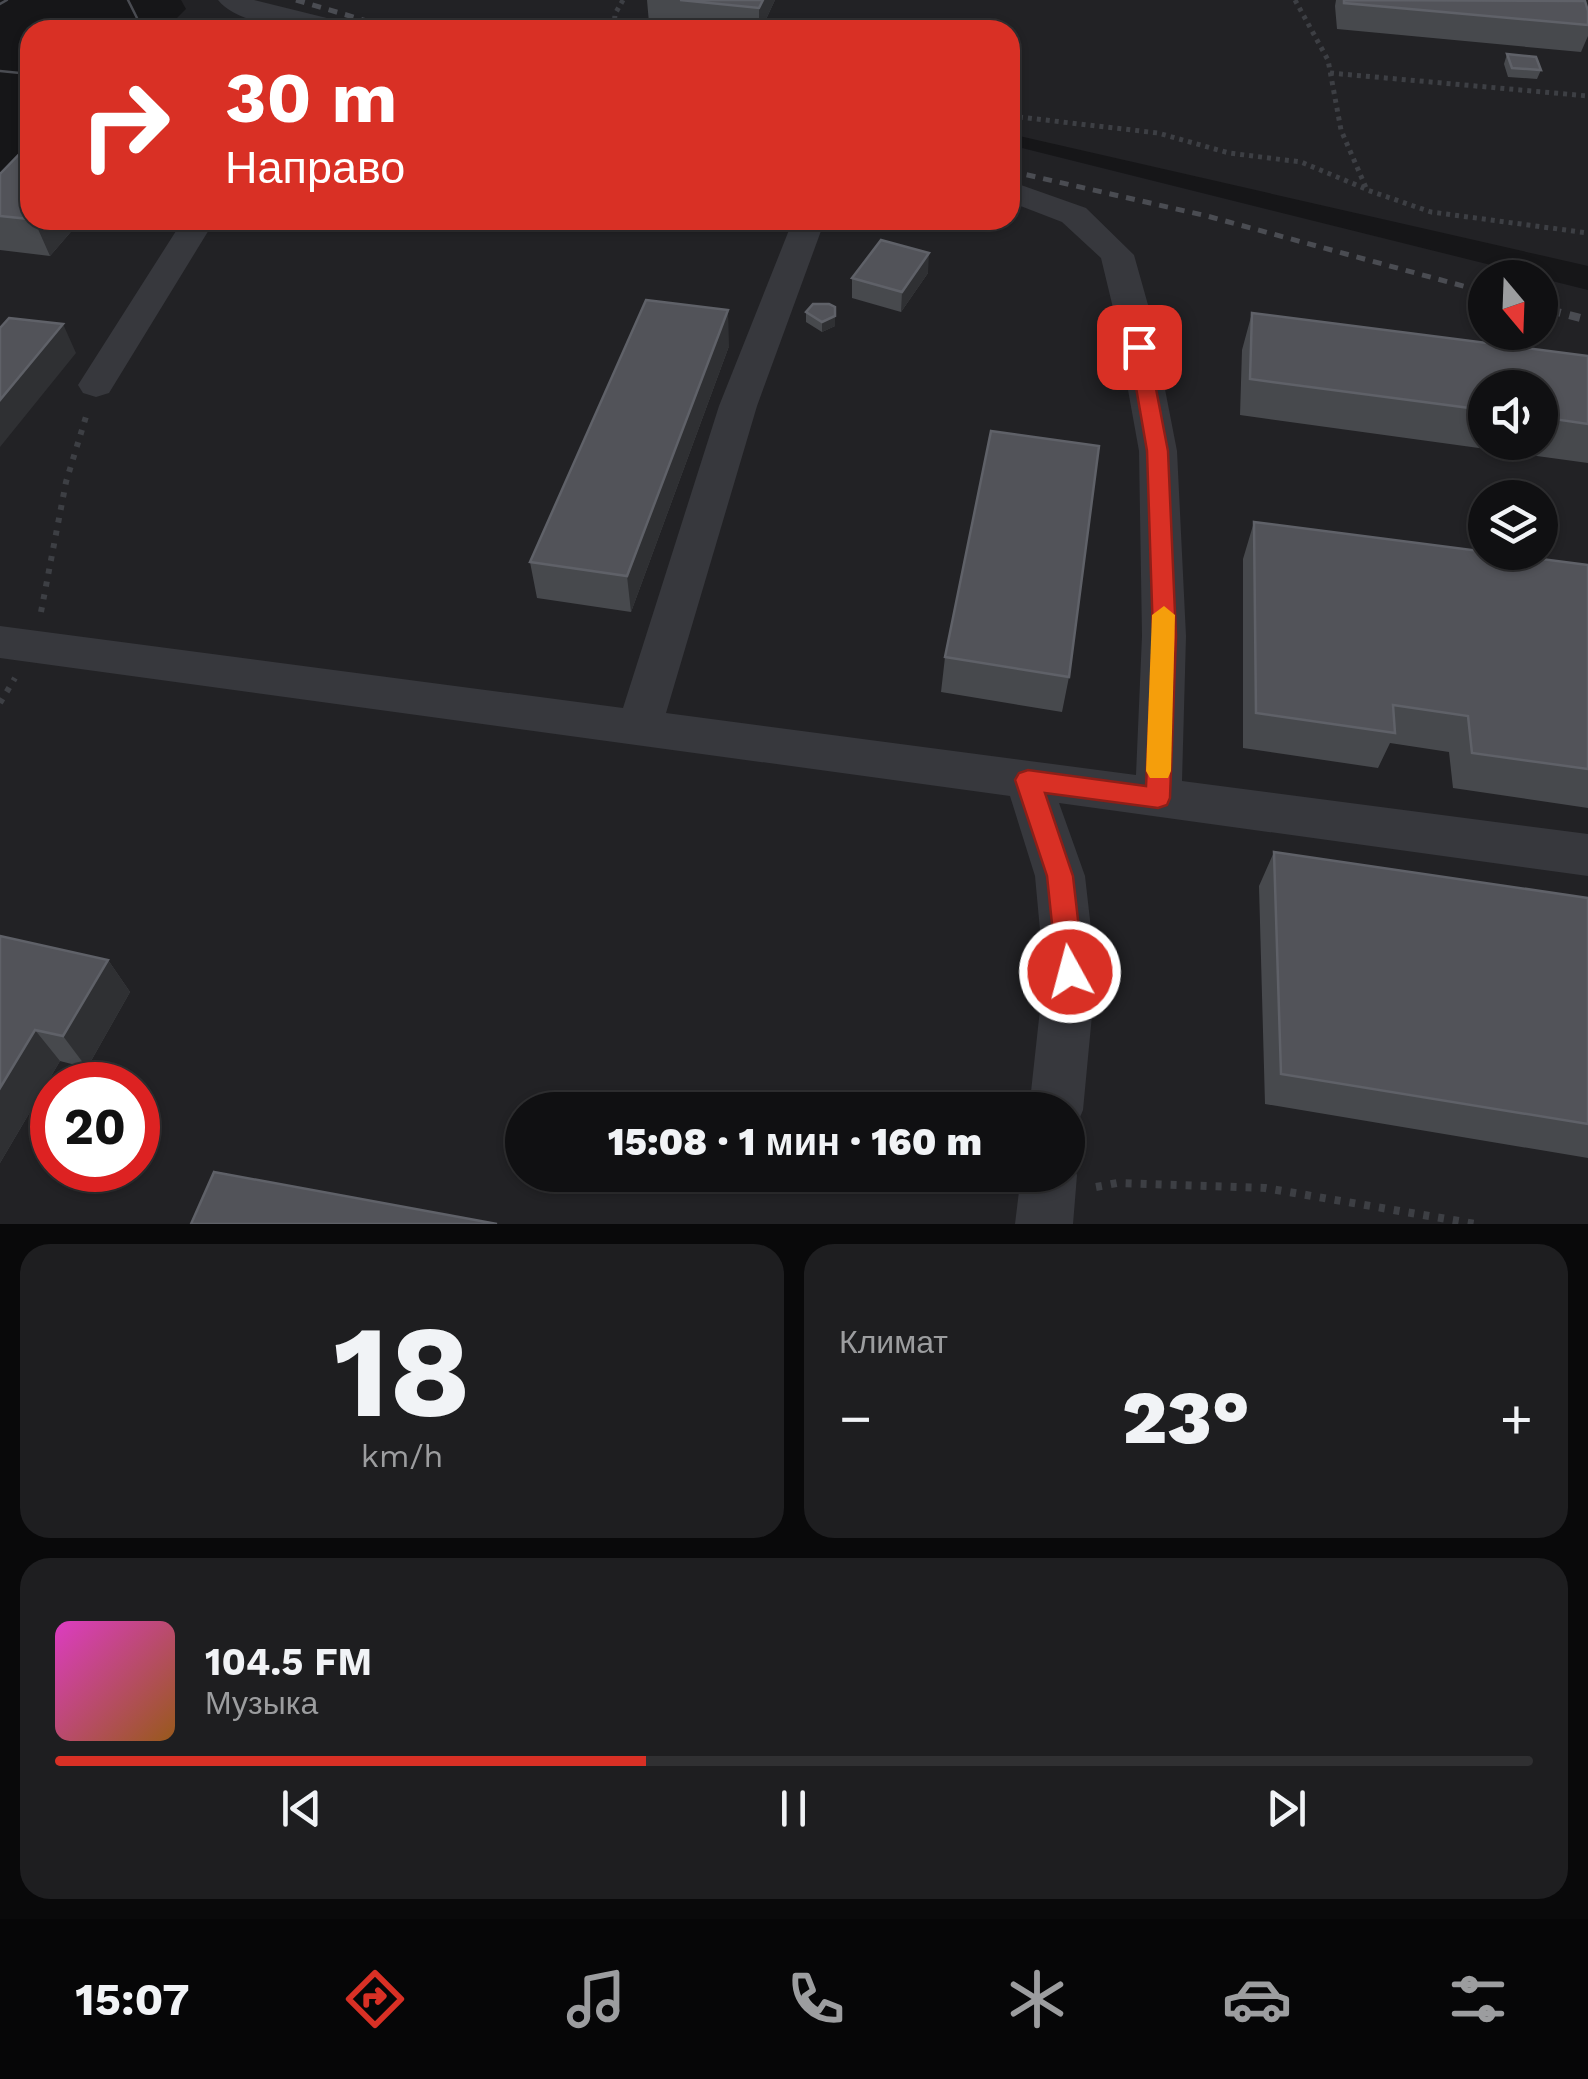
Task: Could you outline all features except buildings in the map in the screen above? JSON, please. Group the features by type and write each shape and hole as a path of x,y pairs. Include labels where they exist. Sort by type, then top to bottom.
{"lane":[{"path":"232,0 258,12 295,20"},
{"path":"1020,195 1074,215 1118,255 1132,312 1158,451 1164,636 1158,798"},
{"path":"96,385 193,230"},
{"path":"638,728 738,406 805,230"},
{"path":"17,645 1588,856"},
{"path":"1028,780 1060,876 1070,972 1058,1092"}],"path":[{"path":"1295,0 1328,60 1341,130 1367,190"},
{"path":"1330,72 1588,96"},
{"path":"1020,117 1158,133 1228,152 1301,162 1430,212 1588,234"},
{"path":"0,703 96,385"},
{"path":"1046,1198 1117,1183 1265,1188 1476,1224"}],"shaded area":[{"path":"181,0 1588,0 1588,266 1020,136 1020,20 175,20 186,9"},
{"path":"1020,147 1471,260 1468,350 1558,350 1558,282 1588,290 1588,1224 0,1224 0,194 20,211 20,230 1020,230"}],"tram line":[{"path":"0,4 7,0"},
{"path":"128,0 138,20"},
{"path":"0,71 20,73"}],"railway":[{"path":"296,0 363,20"},
{"path":"1020,173 1207,216 1468,287"},
{"path":"1558,312 1588,320"}],"slow traffic":[{"path":"1159,771 1164,615"}],"route":[{"path":"1070,972 1060,876 1028,780 1158,798 1164,636 1158,451 1139,347"}]}
